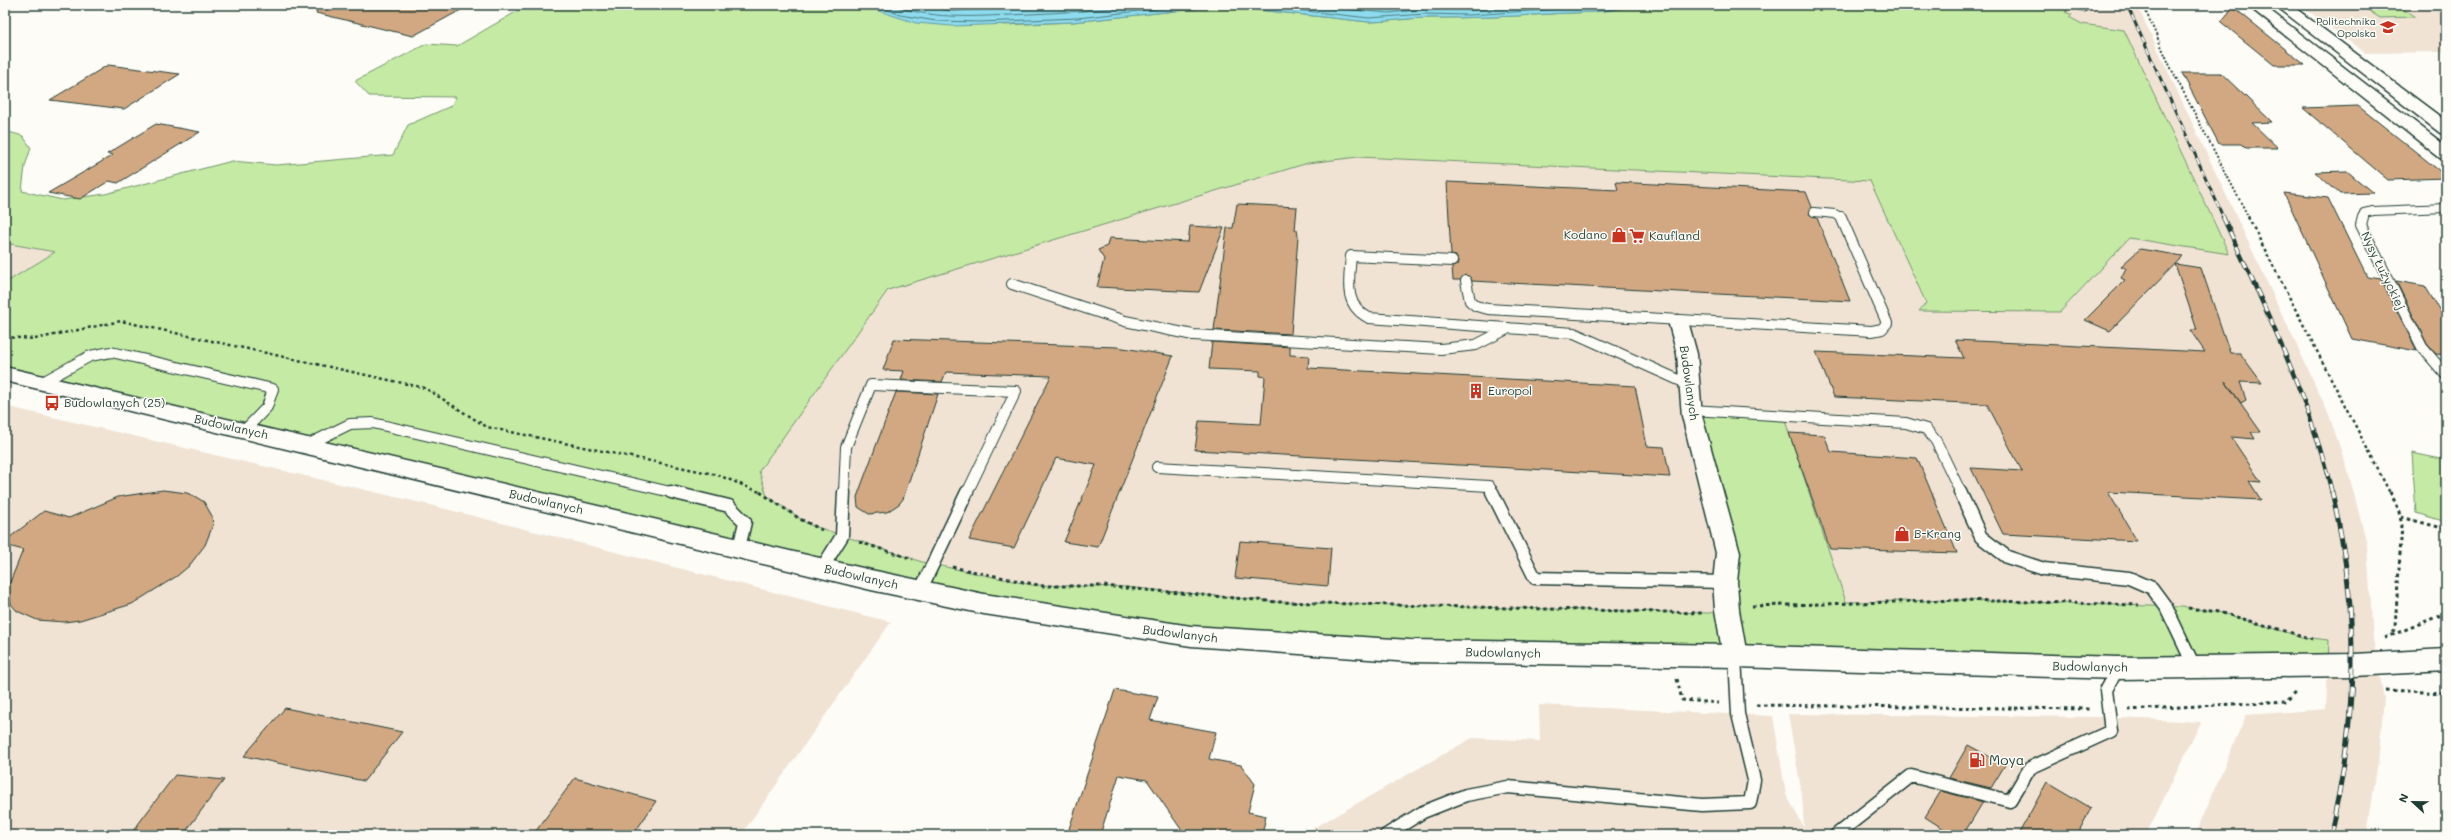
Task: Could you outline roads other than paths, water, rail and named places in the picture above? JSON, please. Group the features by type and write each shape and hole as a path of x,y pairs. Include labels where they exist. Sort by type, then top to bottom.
{"main road":[{"path":"2254,5 2446,154"},
{"path":"2282,5 2446,129"},
{"name":"Budowlanych","path":"5,374 920,591 984,604 1133,629 1247,642 1410,651 1735,656 2118,668 2354,665 2446,660"}],"street":[{"name":"Budowlanych","path":"1678,321 1687,354 1692,410 1728,553 1725,582 1727,610 1735,656"}],"lane":[{"name":"Nysy Łużyckiej","path":"2446,208 2373,210 2364,213 2361,225 2422,348 2446,375"},
{"path":"1466,281 1467,296 1470,303 1488,309 1872,331 1882,329 1887,324 1842,216 1814,212"},
{"path":"1452,261 1351,256 1349,299 1352,308 1358,314 1369,318 1574,333 1690,385"},
{"path":"1012,284 1125,321 1193,335 1441,349 1476,345 1509,328"},
{"path":"41,383 90,356 111,352 272,389 267,407 244,431"},
{"path":"822,568 842,536 846,447 870,385 1016,391 920,591"},
{"path":"1692,410 1906,423 1926,429 1936,441 1981,537 2008,557 2044,569 2129,578 2152,588 2166,607 2194,666"},
{"path":"307,445 350,424 373,423 729,506 745,522 739,548"},
{"path":"1157,467 1489,486 1535,578 1725,582"},
{"path":"1386,835 1430,809 1466,795 1508,787 1702,805 1750,803 1754,780 1738,714 1735,656"},
{"path":"1836,835 1911,776 2010,801 2030,768 2111,731 2106,690 2118,668"}],"water":[{"path":"871,5 1631,5 1611,10 1591,12 1488,17 1420,18 1369,22 1222,6 1073,22 952,26 916,23 876,10"}],"railway":[{"path":"2127,5 2224,218"},
{"path":"2223,217 2285,353 2311,422 2332,493"},
{"path":"2330,835 2346,749 2352,664 2351,622 2347,579 2341,536 2332,492"}],"place":[{"name":"Politechnika Opolska","path":"2388,27"},
{"name":"Kodano","path":"1619,235"},
{"name":"Kaufland","path":"1637,236"},
{"name":"Europol","path":"1476,391"},
{"name":"Budowlanych (25)","path":"52,403"},
{"name":"B-Krang","path":"1902,534"},
{"name":"Moya","path":"1977,760"}]}
